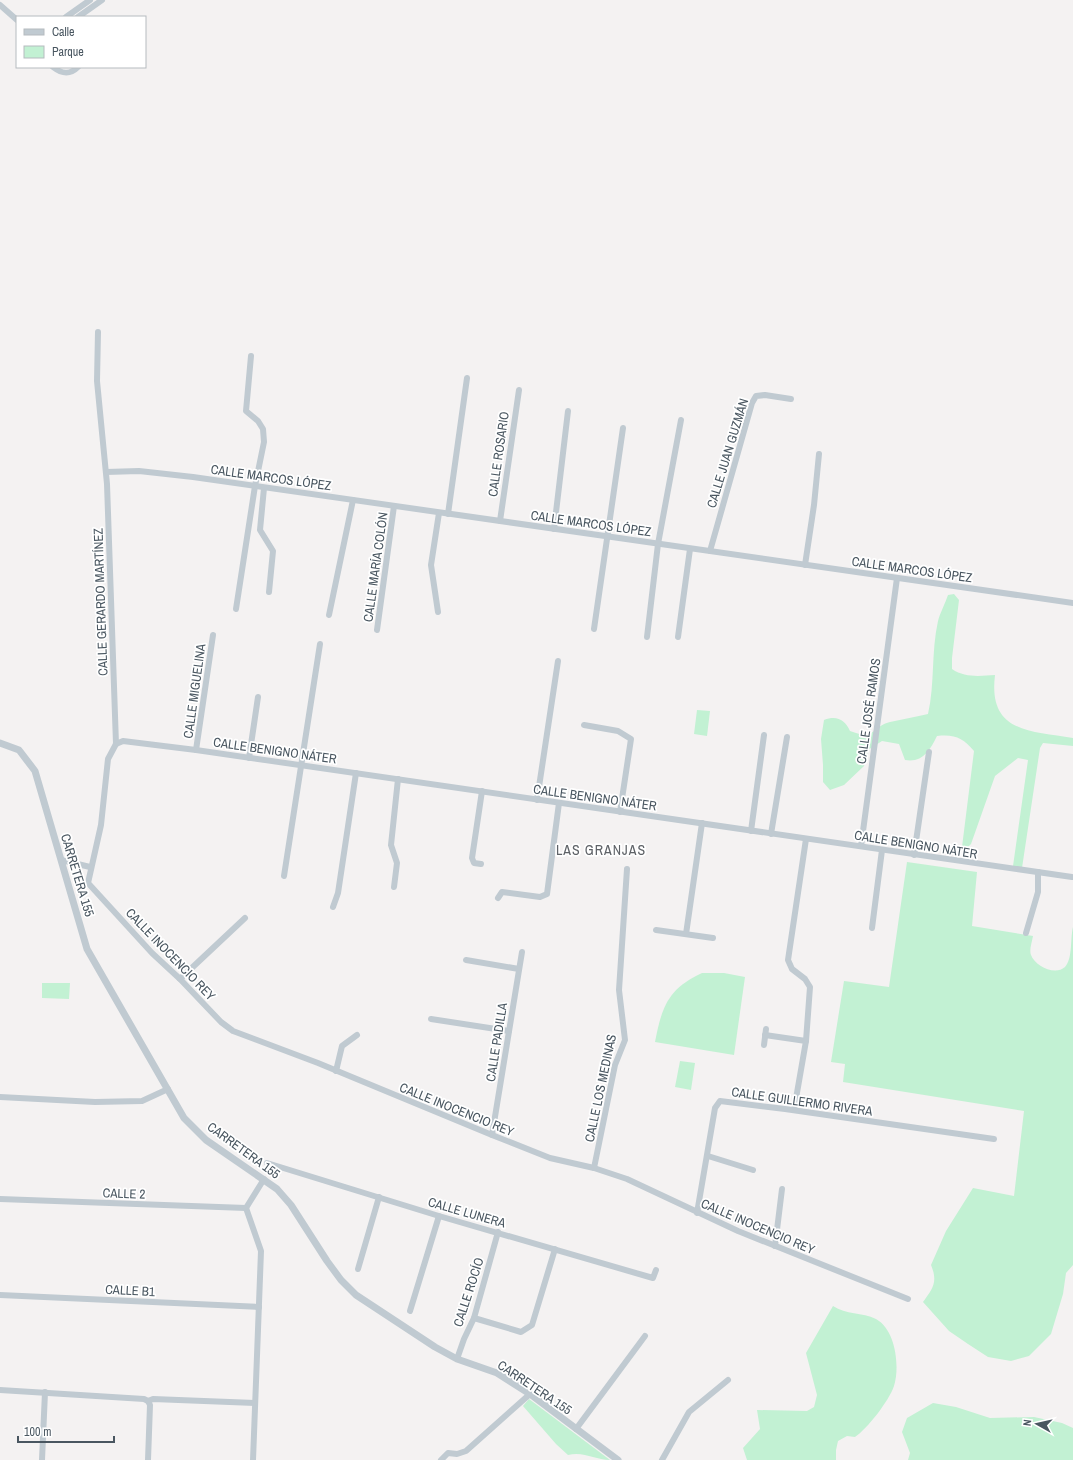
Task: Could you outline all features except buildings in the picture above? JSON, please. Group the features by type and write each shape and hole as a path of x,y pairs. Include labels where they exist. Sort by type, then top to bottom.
{"street":[{"path":"67,16 90,0"},
{"path":"79,16 102,0"},
{"path":"0,5 16,19"},
{"path":"55,68 64,73 71,73 77,68"},
{"name":"CALLE GERARDO MARTÍNEZ","path":"90,867 100,825 108,759 116,744 106,472 97,381 98,332"},
{"path":"236,609 255,486 264,442 263,429 258,421 246,411 251,356"},
{"path":"448,514 467,378"},
{"name":"CALLE ROSARIO","path":"500,521 519,390"},
{"name":"CALLE JUAN GUZMÁN","path":"710,551 752,403 756,396 766,395 791,399"},
{"path":"554,529 568,411"},
{"path":"647,637 658,544 681,420"},
{"path":"594,629 623,428"},
{"path":"805,565 817,483 819,454"},
{"name":"CALLE MARCOS LÓPEZ","path":"106,472 139,471 255,486 1073,603"},
{"path":"264,488 260,530 273,551 269,592"},
{"path":"329,614 354,500"},
{"name":"CALLE MARÍA COLÓN","path":"377,630 394,506"},
{"path":"438,612 431,565 439,513"},
{"path":"678,637 690,549"},
{"name":"CALLE JOSÉ RAMOS","path":"861,846 897,578"},
{"name":"CALLE MIGUELINA","path":"196,750 213,635"},
{"path":"284,876 320,644"},
{"path":"537,800 558,661"},
{"path":"249,758 258,698"},
{"path":"584,724 618,731 631,738 620,812"},
{"path":"751,831 764,735"},
{"path":"770,834 787,738"},
{"name":"CALLE BENIGNO NÁTER","path":"116,744 124,741 196,750 1072,877"},
{"name":"CARRETERA 155","path":"0,743 19,750 35,771 87,949 184,1118 206,1140 277,1189 290,1205 327,1262 341,1280 356,1295 411,1332 457,1359 498,1372 618,1460"},
{"path":"914,855 929,752"},
{"path":"334,907 338,893 356,773"},
{"path":"394,888 397,863 391,846 398,779"},
{"path":"481,864 474,862 472,858 482,791"},
{"path":"498,898 502,892 540,897 547,894 559,803"},
{"path":"686,934 702,823"},
{"path":"794,1110 806,1041 810,987 805,979 792,969 788,960 806,839"},
{"path":"872,928 882,850"},
{"path":"61,860 90,867"},
{"name":"CALLE INOCENCIO REY","path":"90,867 88,883 152,953 180,979 221,1022 233,1031 550,1158 594,1168 627,1179 697,1213 908,1299"},
{"name":"CALLE LOS MEDINAS","path":"594,1168 615,1065 625,1040 619,990 627,869"},
{"path":"1026,933 1038,892 1038,872"},
{"path":"180,979 244,918"},
{"path":"656,930 714,938"},
{"name":"CALLE PADILLA","path":"492,1135 522,952"},
{"path":"466,960 519,969"},
{"path":"430,1019 509,1031"},
{"path":"764,1045 766,1032 806,1041"},
{"path":"336,1071 342,1046 357,1035"},
{"path":"0,1097 94,1102 142,1101 168,1089"},
{"name":"CALLE GUILLERMO RIVERA","path":"697,1213 708,1156 715,1108 720,1102 794,1110 994,1139"},
{"path":"708,1156 753,1170"},
{"name":"CALLE LUNERA","path":"267,1163 439,1216 653,1278 656,1270"},
{"path":"253,1460 261,1251 246,1208 264,1180"},
{"path":"775,1246 782,1189"},
{"path":"358,1269 379,1197"},
{"name":"CALLE 2","path":"0,1199 246,1208"},
{"path":"410,1311 439,1216"},
{"name":"CALLE ROCÍO","path":"457,1359 474,1318 498,1232"},
{"path":"474,1318 521,1332 532,1325 555,1249"},
{"name":"CALLE B1","path":"0,1295 259,1307"},
{"path":"576,1429 645,1336"},
{"path":"662,1460 690,1412 728,1380"},
{"path":"0,1390 144,1399 148,1401 153,1399 255,1403"},
{"path":"42,1460 45,1392"},
{"path":"441,1460 448,1453 457,1454 466,1451 530,1394"},
{"path":"148,1401 150,1405 148,1460"}],"green space":[{"path":"954,594 959,600 952,669 967,675 995,675 995,694 998,708 1005,718 1015,725 1027,730 1073,738 1073,746 1043,743 1040,748 1022,868 1013,866 1028,760 1018,758 995,776 971,844 963,852 962,847 974,751 962,740 954,736 937,736 929,751 917,759 911,760 905,760 899,744 882,741 868,750 864,766 844,785 830,790 823,782 821,739 824,720 837,718 846,724 850,731 865,735 890,722 928,714 932,691 934,644 938,621 948,595"},
{"path":"697,710 710,711 707,736 694,734"},
{"path":"907,862 977,872 972,926 1033,936 1030,953 1033,959 1041,966 1051,970 1061,970 1068,963 1073,927 1073,1265 1066,1273 1063,1294 1051,1334 1029,1356 1011,1361 988,1357 968,1344 949,1331 923,1302 933,1285 934,1276 931,1265 946,1231 973,1188 1014,1196 1024,1111 843,1082 845,1064 831,1062 844,981 889,987"},
{"path":"702,973 724,973 745,977 734,1055 655,1042 661,1018 668,1000 681,985"},
{"path":"42,983 70,983 69,999 42,998"},
{"path":"680,1061 695,1063 691,1090 675,1087"},
{"path":"833,1306 843,1311 865,1315 876,1319 883,1324 888,1331 895,1350 897,1369 894,1386 891,1392 877,1414 860,1433 855,1437 847,1436 838,1441 836,1460 747,1460 743,1448 760,1429 757,1410 807,1411 814,1407 817,1395 806,1353"},
{"path":"529,1399 610,1460 579,1454 568,1455 556,1444 523,1406"},
{"path":"933,1403 956,1407 990,1418 1034,1417 1062,1423 1073,1428 1073,1460 908,1460 910,1453 902,1432 907,1418"}],"district":[{"name":"LAS GRANJAS","path":"601,850"}]}
